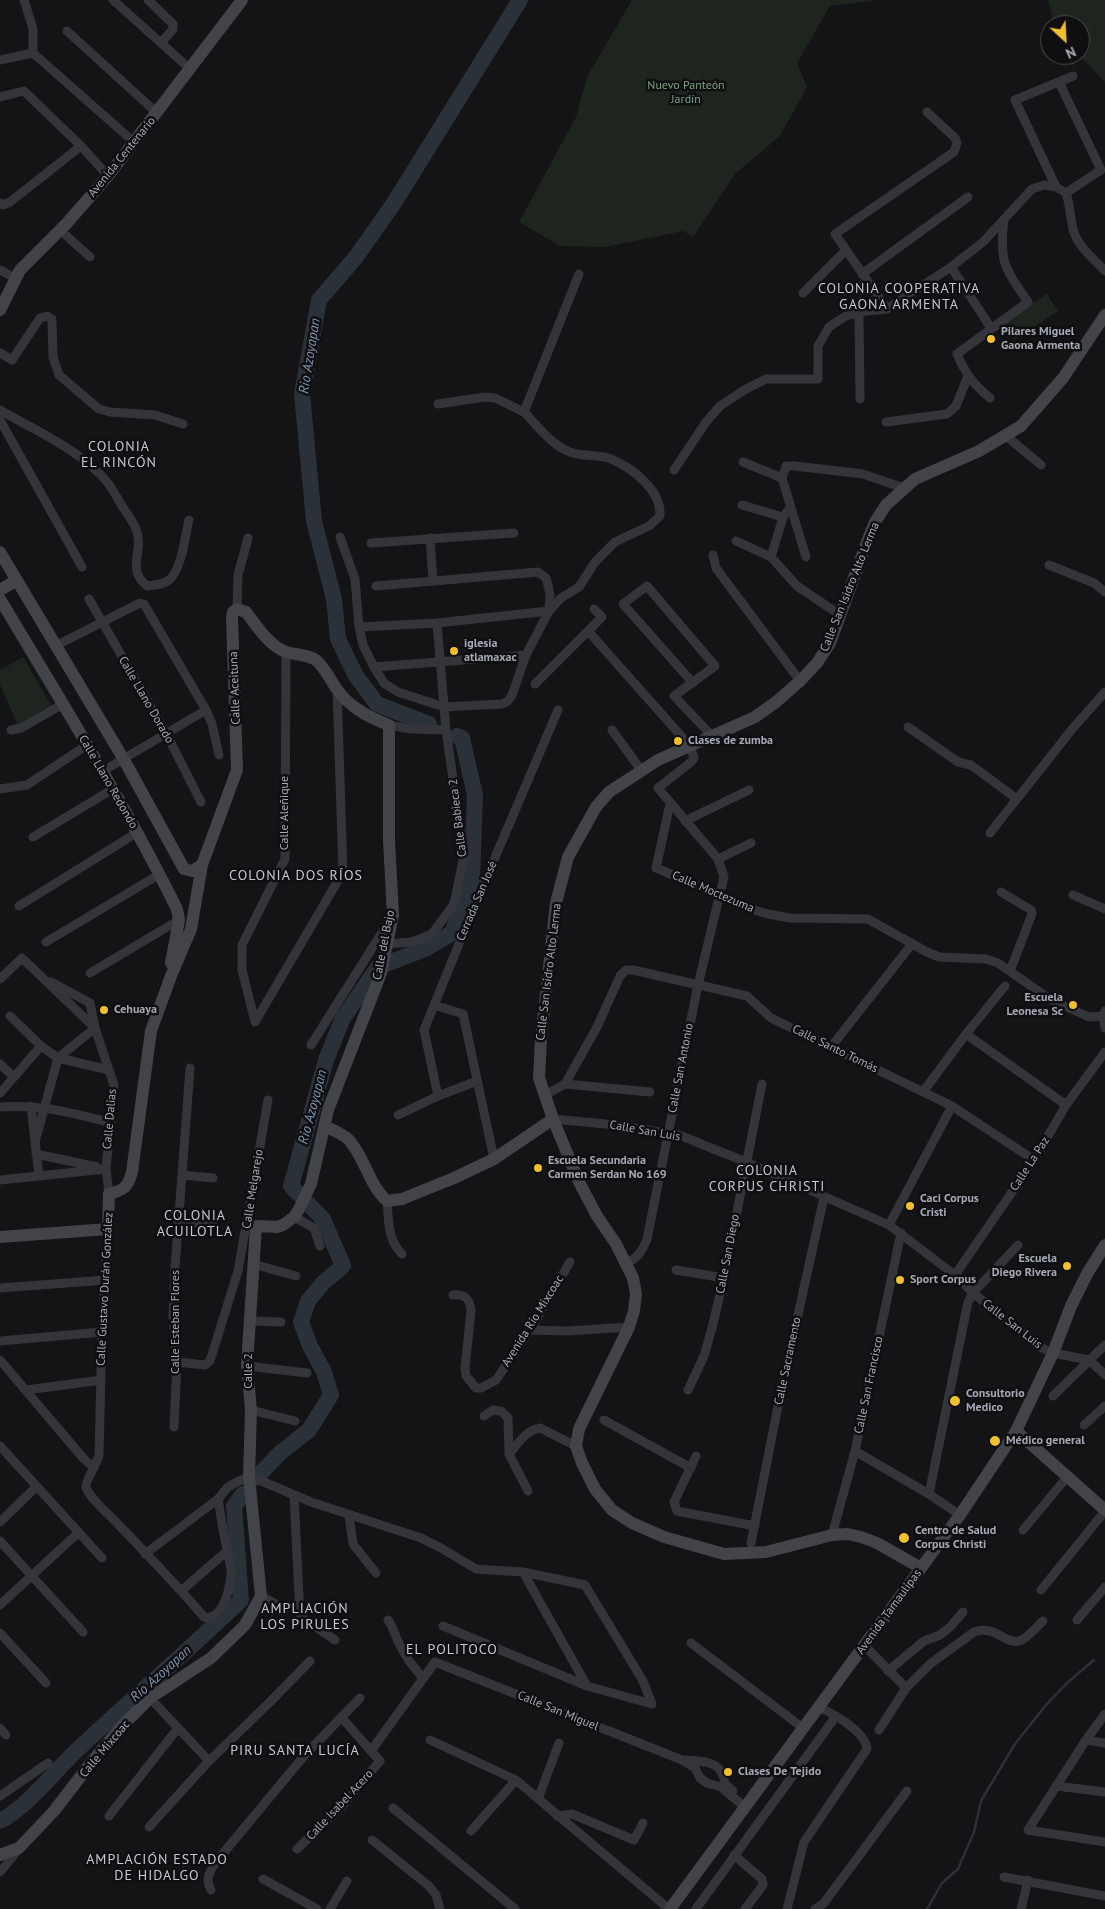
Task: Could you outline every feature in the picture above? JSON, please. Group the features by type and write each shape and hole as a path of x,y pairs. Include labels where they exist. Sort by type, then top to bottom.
{"street":[{"path":"24,0 33,29 33,52 135,143"},
{"path":"113,0 190,69"},
{"path":"148,0 173,24 173,29 161,43"},
{"name":"Avenida Centenario","path":"0,310 15,278 25,264 60,230 108,176 242,0"},
{"path":"67,31 157,113"},
{"path":"0,60 33,52"},
{"path":"1056,187 1015,100 1073,76"},
{"path":"1058,82 1101,170 1066,193"},
{"path":"0,97 24,91 81,146 108,176"},
{"path":"887,309 835,234 954,152 957,143 955,138 927,112"},
{"path":"0,204 10,202 81,146"},
{"path":"674,470 706,422 720,406 766,380 818,379 818,346 829,326 846,316 860,312 887,309 951,267 983,242 1032,189 1044,185 1056,187 1066,193 1075,234 1079,242 1105,271"},
{"path":"862,274 968,197"},
{"path":"990,398 975,386 964,370 957,354 1028,302 1008,273 1004,263 1002,252 1004,218"},
{"path":"60,230 90,257"},
{"path":"803,293 846,250"},
{"path":"951,267 991,328"},
{"path":"0,270 15,278"},
{"path":"524,412 579,274"},
{"path":"860,312 860,399"},
{"name":"Calle San Isidro Alto Lerma","path":"576,1446 579,1429 629,1327 634,1311 636,1294 633,1278 616,1244 597,1216 579,1182 553,1119 539,1078 541,1039 556,903 568,856 596,807 609,792 641,770 755,717 800,681 817,663 830,643 875,522 886,505 915,479 979,450 1021,426 1063,378 1105,315"},
{"path":"0,353 12,360 40,318 47,316 52,319 53,357 59,375 99,409 110,412 155,415 183,424"},
{"path":"886,422 947,414 956,406 968,376"},
{"path":"340,537 355,579 359,627 363,645 384,683 398,692 444,708 495,705 508,701 512,695 526,655 549,611 560,598 579,587 596,562 615,542 649,526 660,516 661,506 651,489 633,471 609,458 589,457 569,452 558,446 524,412 495,398 485,397 438,404"},
{"path":"0,410 60,444 90,465 108,484 136,528 140,542 135,570 139,580 147,586 158,585 168,581 174,574 179,564 189,520"},
{"path":"0,420 82,567"},
{"path":"1004,435 1041,466"},
{"path":"743,462 782,478"},
{"path":"806,557 782,478 784,468 790,465 863,474 904,488"},
{"path":"742,505 783,517"},
{"path":"771,557 783,517 790,508"},
{"path":"371,544 514,533"},
{"path":"248,538 238,575 237,609 246,612 275,646 315,660 326,671 337,690 350,704 368,717 389,725 446,730"},
{"path":"430,538 434,581"},
{"path":"736,541 771,557 797,586 840,616"},
{"name":"Calle Llano Redondo","path":"0,552 124,758 184,869 192,870 202,866"},
{"path":"713,555 716,568 800,681"},
{"path":"1049,564 1094,583 1105,592"},
{"path":"376,586 538,572 546,578 548,585 550,595 549,611"},
{"path":"0,590 17,580"},
{"path":"693,683 623,604 647,586 715,666 693,683 674,696 713,737"},
{"name":"Calle Llano Redondo","path":"0,599 138,832 177,908 179,920 170,965 171,976"},
{"name":"Calle Llano Dorado","path":"89,599 166,733 201,802"},
{"path":"57,645 140,603 146,606 206,710 212,724 219,755"},
{"name":"Calle Aceituna","path":"202,866 237,770 232,617 233,612 237,609"},
{"path":"535,684 602,617 594,609"},
{"path":"359,627 437,623 549,611"},
{"name":"Calle Babieca 2","path":"385,948 412,942 432,934 454,904 464,856 446,730 437,623"},
{"path":"588,631 690,746 694,758 658,788 670,804 718,859 751,843"},
{"name":"Calle Aleñique","path":"286,651 285,859 242,946 242,970 255,1022 343,872 337,690"},
{"path":"374,667 526,655"},
{"path":"990,833 1073,728 1105,692"},
{"path":"11,730 21,728 63,704"},
{"path":"103,771 206,710"},
{"name":"Cerrada San José","path":"438,1096 424,1030 558,710"},
{"name":"Calle del Bajo","path":"325,1126 328,1110 344,1066 368,1010 381,973 393,915 389,841 389,725"},
{"path":"908,727 958,762 971,765 1017,799"},
{"path":"612,730 641,770"},
{"path":"0,789 27,785 87,745"},
{"path":"33,837 113,789"},
{"path":"685,821 749,790"},
{"name":"Calle Moctezuma","path":"670,804 656,868 744,907 768,914 790,918 868,919 939,957 986,959 1010,971 1051,1000 1089,1017 1104,1014"},
{"path":"19,906 138,832"},
{"name":"Calle San Antonio","path":"626,1264 638,1257 643,1251 647,1239 698,985 718,894 724,876 718,859"},
{"path":"171,976 191,929 202,866"},
{"path":"46,942 160,874"},
{"path":"1001,892 1030,910 1032,914 1010,971"},
{"path":"1073,895 1105,909"},
{"path":"312,1045 393,915"},
{"path":"90,973 179,920"},
{"path":"831,1047 912,944"},
{"name":"Calle Dalias","path":"0,980 22,958 95,1028 114,1085 106,1169 109,1194"},
{"name":"Calle Santo Tomás","path":"564,1084 597,1027 620,976 626,970 633,970 747,996 772,1018 952,1106 1034,1160"},
{"path":"35,1142 58,1058 95,1028 90,1003 40,976"},
{"name":"Calle Gustavo Durán González","path":"145,1554 100,1507 86,1487 86,1483 99,1456 100,1380 109,1194 119,1192 128,1185 132,1172 151,1031 171,976"},
{"path":"923,1092 1005,986"},
{"path":"434,1005 463,1014 494,1159"},
{"path":"1104,1014 1105,1028"},
{"path":"10,1016 41,1046 58,1058 109,1070"},
{"path":"966,1034 1066,1105"},
{"path":"0,1093 41,1046"},
{"name":"Calle La Paz","path":"955,1275 1034,1160 1066,1105 1105,1052"},
{"path":"0,1064 14,1077"},
{"name":"Calle Esteban Flores","path":"174,1427 177,1362 173,1317 190,1068"},
{"path":"398,1115 438,1096 477,1081"},
{"path":"545,1095 564,1084 650,1092"},
{"name":"Calle San Diego","path":"688,1390 704,1356 712,1328 724,1278 762,1084"},
{"name":"Calle Melgarejo","path":"177,1362 209,1364 251,1226 268,1100"},
{"path":"31,1106 38,1176"},
{"path":"889,1225 952,1106"},
{"path":"0,1107 46,1107 110,1122"},
{"path":"387,1201 411,1196 494,1159 553,1119"},
{"name":"Calle San Luis","path":"553,1119 616,1125 679,1135 746,1162 889,1225 955,1275 972,1294 1038,1346 1052,1353"},
{"path":"251,1226 277,1227 284,1225 296,1214 311,1184 325,1126 347,1138 357,1150 380,1195 387,1201 394,1246 402,1254"},
{"path":"36,1154 106,1169"},
{"path":"0,1180 106,1169"},
{"path":"182,1175 212,1178"},
{"name":"Calle Sacramento","path":"751,1543 779,1401 824,1197"},
{"path":"296,1214 314,1228 320,1246"},
{"path":"178,1222 213,1224"},
{"name":"Calle 2","path":"249,1477 251,1410 247,1366 253,1264 251,1226"},
{"path":"0,1237 108,1229"},
{"name":"Calle San Francisco","path":"832,1535 855,1451 900,1233"},
{"path":"929,1494 968,1302 972,1294 1018,1244"},
{"name":"Avenida Tamaulipas","path":"669,1909 865,1646 960,1515 1016,1432 1086,1274 1103,1251"},
{"name":"Avenida Río Mixcoac","path":"453,1295 460,1294 466,1296 470,1302 466,1376 476,1388 489,1385 496,1380 530,1330 570,1262"},
{"path":"253,1264 296,1276"},
{"path":"676,1270 724,1278"},
{"path":"0,1288 106,1280"},
{"path":"250,1321 281,1322"},
{"path":"530,1330 568,1331 629,1327"},
{"path":"0,1342 102,1332"},
{"path":"1054,1396 1105,1345"},
{"path":"1052,1353 1089,1360 1105,1375"},
{"path":"0,1360 83,1458 94,1468"},
{"path":"247,1366 307,1373"},
{"path":"26,1390 100,1380"},
{"path":"1084,1425 1105,1406"},
{"path":"251,1410 295,1421"},
{"path":"484,1416 493,1410 502,1411 508,1418 510,1454 528,1491"},
{"path":"604,1420 691,1468"},
{"path":"510,1454 529,1432 540,1428 576,1446 595,1489 612,1510 632,1523 664,1537 724,1554 773,1551 832,1535 847,1534 861,1536 877,1543 921,1568"},
{"path":"1016,1432 1105,1511 1041,1590"},
{"path":"0,1446 102,1558"},
{"path":"855,1451 929,1494 960,1515"},
{"path":"696,1456 674,1502 677,1511 754,1526"},
{"path":"249,1477 261,1596 285,1608"},
{"path":"218,1499 231,1569 230,1582 220,1611 215,1617 208,1619 145,1554 218,1499 228,1487 249,1477 349,1516 421,1538 442,1548 476,1569 522,1572 585,1585 643,1681 652,1704 587,1686 443,1626"},
{"path":"1023,1530 1067,1477"},
{"path":"0,1522 36,1487"},
{"path":"294,1495 300,1616 335,1640"},
{"path":"349,1516 353,1544 376,1573"},
{"path":"0,1605 79,1532"},
{"path":"0,1541 83,1632"},
{"path":"182,1591 227,1551"},
{"path":"522,1572 587,1686"},
{"path":"1077,1620 1105,1587"},
{"name":"Calle Mixcoac","path":"19,1848 54,1811 121,1727 150,1698 211,1658 245,1626 261,1596"},
{"path":"888,1671 924,1641 940,1635 963,1612"},
{"path":"388,1620 409,1662 423,1678"},
{"path":"879,1730 906,1688 930,1664 974,1632 981,1629 988,1630 1012,1642 1019,1641 1043,1621"},
{"path":"0,1633 46,1684"},
{"path":"691,1643 803,1728"},
{"path":"865,1646 906,1688"},
{"path":"149,1827 209,1761 310,1661"},
{"name":"Calle Isabel Acero","path":"297,1849 342,1806 380,1761 372,1751 435,1662"},
{"name":"Calle San Miguel","path":"435,1662 682,1760 698,1771 700,1778 707,1783 723,1786 747,1805"},
{"path":"150,1698 209,1761"},
{"path":"211,1890 207,1884 207,1877 214,1863 304,1756 360,1698"},
{"path":"787,1909 804,1842 867,1749 863,1738 836,1716 818,1707"},
{"path":"1105,1714 1028,1830 1105,1842"},
{"path":"696,1909 836,1716"},
{"path":"341,1717 372,1751"},
{"path":"109,1816 178,1728"},
{"path":"430,1740 516,1780 669,1909"},
{"path":"1086,1740 1105,1743"},
{"path":"538,1799 559,1743"},
{"name":"Calle San Miguel","path":"682,1760 707,1762 719,1767 724,1775 723,1786"},
{"path":"698,1771 700,1766 707,1762"},
{"path":"0,1796 48,1763"},
{"path":"471,1831 516,1780"},
{"path":"1056,1786 1105,1792"},
{"path":"815,1909 824,1902 907,1791"},
{"path":"394,1808 514,1909"},
{"path":"557,1816 572,1814 634,1840 642,1823"},
{"path":"372,1840 429,1886 436,1896 440,1909"},
{"path":"0,1854 19,1848"},
{"path":"0,1872 19,1848"},
{"path":"734,1855 762,1879 763,1885 745,1909"},
{"path":"1004,1877 1105,1896"},
{"path":"263,1879 317,1909"},
{"path":"1021,1909 1028,1880"},
{"path":"330,1909 347,1881"}],"green space":[{"name":"Nuevo Panteón Jardín","path":"632,0 879,0 830,6 797,63 807,87 780,136 735,174 693,237 683,231 605,247 560,246 519,222 576,117 587,77"},
{"path":"1048,0 1105,0 1105,82 1089,65 1090,15 1052,15"},
{"path":"1047,294 1058,311 1015,340 1004,323"},
{"path":"23,657 51,705 18,725 0,685 0,670"}],"waterway":[{"name":"Rio Azoyapan","path":"429,724 377,704 356,676 338,639 334,599 314,521 302,394 319,300 356,257 394,203 520,0"},
{"name":"Rio Azoyapan","path":"256,1478 280,1453 309,1430 331,1395 324,1372 310,1346 301,1322 308,1301 323,1283 343,1266 323,1219 291,1186 326,1060 343,1018 378,967 425,949 452,933 472,879 475,795 462,738 457,736"},
{"name":"Rio Azoyapan","path":"0,1821 30,1798 75,1752 241,1600 234,1506 243,1494"},
{"path":"927,1909 942,1883 958,1869 974,1832 981,1801 1015,1744 1046,1705 1067,1683 1094,1660"}],"place":[{"name":"Pilares Miguel Gaona Armenta","path":"991,339"},
{"name":"iglesia atlamaxac","path":"454,651"},
{"name":"Clases de zumba","path":"678,741"},
{"name":"Escuela Leonesa Sc","path":"1073,1005"},
{"name":"Cehuaya","path":"104,1010"},
{"name":"Escuela Secundaria Carmen Serdan No 169","path":"538,1168"},
{"name":"Caci Corpus Cristi","path":"910,1206"},
{"name":"Escuela Diego Rivera","path":"1067,1266"},
{"name":"Sport Corpus","path":"900,1280"},
{"name":"Consultorio Medico","path":"955,1401"},
{"name":"Médico general","path":"995,1441"},
{"name":"Centro de Salud Corpus Christi","path":"904,1538"},
{"name":"Clases De Tejido","path":"728,1772"}],"district":[{"name":"COLONIA COOPERATIVA GAONA ARMENTA","path":"899,298"},
{"name":"COLONIA EL RINCÓN","path":"119,456"},
{"name":"COLONIA DOS RÍOS","path":"296,876"},
{"name":"COLONIA CORPUS CHRISTI","path":"767,1180"},
{"name":"COLONIA ACUILOTLA","path":"195,1224"},
{"name":"AMPLIACIÓN LOS PIRULES","path":"305,1618"},
{"name":"EL POLITOCO","path":"452,1650"},
{"name":"PIRU SANTA LUCÍA","path":"295,1751"},
{"name":"AMPLACIÓN ESTADO DE HIDALGO","path":"157,1868"}]}
